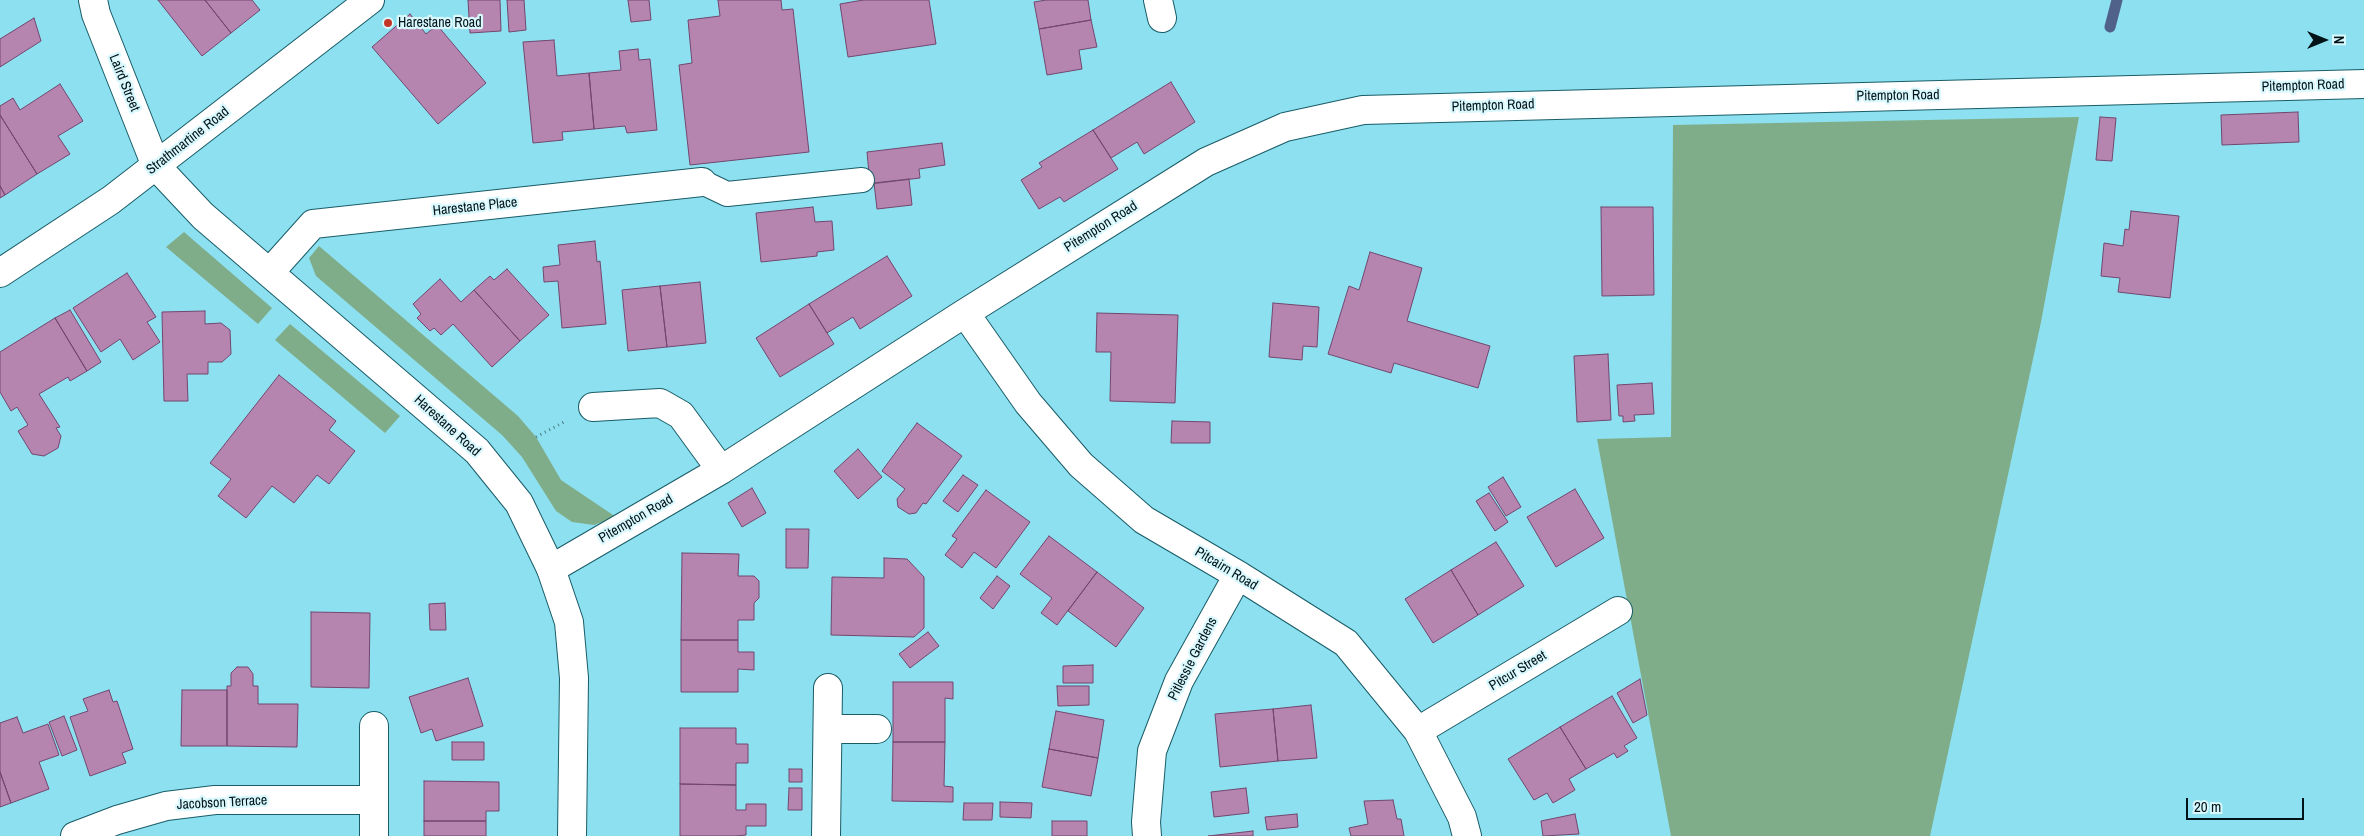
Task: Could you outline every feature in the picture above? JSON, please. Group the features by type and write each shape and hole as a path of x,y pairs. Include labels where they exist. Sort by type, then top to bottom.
{"street":[{"name":"Laird Street","path":"93,0 96,14 156,166"},
{"name":"Strathmartine Road","path":"0,273 111,200 370,0"},
{"name":"Pitempton Road","path":"550,569 721,470 965,313 1206,162 1285,128 1363,110 2364,84"},
{"name":"Harestane Road","path":"156,166 203,216 477,450 519,502 550,569 569,622 574,678 572,836"},
{"name":"Harestane Place","path":"270,272 313,224 702,182"},
{"name":"Pitcairn Road","path":"965,313 1028,403 1081,465 1144,520 1238,575 1346,643 1418,731 1462,817 1467,836"},
{"path":"593,407 660,403 681,415 721,470"},
{"name":"Pitlessie Gardens","path":"1147,836 1146,822 1152,751 1179,681 1238,575"},
{"name":"Pitcur Street","path":"1418,731 1618,611"},
{"path":"826,836 828,688"},
{"path":"374,726 374,836"},
{"path":"828,728 877,729"},
{"name":"Jacobson Terrace","path":"75,836 117,820 166,806 216,800 374,800"}],"lane":[{"path":"702,182 727,194 862,180"}],"green space":[{"path":"2079,117 2041,322 1930,836 1671,836 1597,439 1671,437 1673,125"},
{"path":"184,232 272,308 258,324 166,247"},
{"path":"319,246 518,416 536,437 561,480 616,517 594,525 572,522 556,511 522,457 502,435 316,276 309,258"},
{"path":"290,324 400,416 385,433 275,340"}],"building":[{"path":"158,0 205,0 231,33 202,56"},
{"path":"205,0 252,0 260,10 231,33"},
{"path":"468,0 500,0 501,31 470,33"},
{"path":"507,0 524,0 526,30 509,32"},
{"path":"628,0 649,0 651,20 631,22"},
{"path":"718,0 781,0 782,10 793,9 809,152 690,165 679,65 692,63 688,20 720,16"},
{"path":"863,0 929,0 936,44 848,57 840,4"},
{"path":"1046,0 1088,0 1091,20 1039,29 1034,2"},
{"path":"410,14 426,34 437,25 486,83 438,124 372,47"},
{"path":"34,18 41,41 0,67 0,39"},
{"path":"1091,20 1097,47 1079,50 1082,69 1047,75 1039,29"},
{"path":"554,40 557,76 589,73 594,129 562,132 563,140 533,143 523,42"},
{"path":"638,49 639,60 650,59 657,130 627,133 625,126 594,129 589,73 621,70 619,51"},
{"path":"1171,82 1195,122 1144,154 1137,142 1111,158 1093,130"},
{"path":"60,84 83,121 58,136 70,154 37,174 0,115 0,106 13,98 20,110"},
{"path":"2298,112 2299,142 2222,145 2221,115"},
{"path":"0,115 37,174 5,195 0,186"},
{"path":"2100,117 2116,118 2112,161 2096,160"},
{"path":"1093,130 1118,169 1064,202 1060,197 1039,209 1021,180 1042,167 1039,163"},
{"path":"942,143 945,165 919,169 920,178 870,184 867,152"},
{"path":"909,179 912,205 877,209 874,183"},
{"path":"0,186 5,195 0,198"},
{"path":"813,207 815,222 832,221 834,250 817,252 817,256 761,262 756,213"},
{"path":"1601,207 1653,207 1654,295 1602,296"},
{"path":"2131,211 2179,216 2170,298 2118,292 2120,278 2101,276 2104,243 2123,246 2125,229 2129,230"},
{"path":"595,241 597,262 600,261 606,324 562,328 558,281 544,282 543,267 560,265 558,245"},
{"path":"1370,252 1422,268 1407,321 1490,346 1478,388 1394,363 1391,373 1328,354 1349,286 1359,290"},
{"path":"887,256 912,296 860,329 853,317 827,333 809,304"},
{"path":"507,269 549,315 520,341 474,290 490,276 494,280"},
{"path":"127,273 156,317 147,322 160,342 133,360 120,339 101,352 73,308"},
{"path":"440,279 461,302 474,290 520,341 492,367 453,324 441,335 434,328 430,331 417,318 421,314 413,304"},
{"path":"700,282 706,343 667,347 660,286"},
{"path":"660,286 667,347 628,351 622,290"},
{"path":"1273,303 1319,307 1317,347 1303,346 1302,360 1269,357"},
{"path":"809,304 834,344 780,377 756,338"},
{"path":"70,310 101,362 87,371 55,318"},
{"path":"205,311 205,324 221,323 230,330 231,354 222,362 208,362 208,374 187,374 188,401 164,401 162,312"},
{"path":"1097,313 1178,315 1175,403 1110,401 1111,352 1096,352"},
{"path":"55,318 87,371 70,381 68,377 39,394 60,427 56,428 61,436 58,448 44,456 32,454 18,431 28,425 17,407 11,411 0,392 0,352"},
{"path":"1608,354 1611,420 1577,422 1574,356"},
{"path":"279,375 336,421 329,430 355,451 329,484 317,475 294,503 272,486 246,518 218,496 231,479 210,463"},
{"path":"1652,383 1654,414 1634,415 1635,421 1623,422 1623,416 1619,416 1617,385"},
{"path":"1172,421 1210,422 1210,443 1171,443"},
{"path":"917,423 962,456 926,504 923,503 916,513 909,514 898,507 897,499 905,489 882,471"},
{"path":"858,449 882,477 858,499 834,471"},
{"path":"963,475 978,485 958,512 943,501"},
{"path":"1503,477 1521,507 1506,516 1488,487"},
{"path":"752,488 766,513 742,527 728,503"},
{"path":"1575,489 1604,538 1556,567 1527,517"},
{"path":"986,490 1030,522 996,568 974,552 962,568 945,555 957,539 952,536"},
{"path":"1489,493 1508,522 1495,531 1476,501"},
{"path":"786,529 809,529 808,568 786,568"},
{"path":"1049,536 1097,572 1057,625 1041,613 1052,598 1020,574"},
{"path":"1496,542 1524,586 1478,615 1451,570"},
{"path":"682,553 739,554 738,576 754,576 759,581 759,598 754,603 754,620 738,620 738,640 681,640"},
{"path":"884,558 907,559 924,577 924,628 914,637 831,635 832,577 884,578"},
{"path":"1451,570 1478,615 1433,643 1405,599"},
{"path":"1097,572 1144,608 1116,647 1068,611"},
{"path":"997,576 1010,586 993,609 980,598"},
{"path":"445,603 446,630 430,630 429,604"},
{"path":"311,612 370,613 369,688 311,687"},
{"path":"928,632 939,646 910,668 899,654"},
{"path":"681,640 738,640 738,652 754,652 754,670 738,669 738,692 681,692"},
{"path":"1093,665 1093,683 1063,683 1063,666"},
{"path":"237,667 248,667 253,674 253,686 258,686 258,704 298,704 297,747 227,746 227,686 231,686 231,673"},
{"path":"468,678 483,726 436,741 432,729 421,733 409,697"},
{"path":"1640,679 1647,715 1633,723 1617,693"},
{"path":"893,682 953,682 953,699 945,698 945,742 893,742"},
{"path":"1057,686 1089,686 1089,705 1058,706"},
{"path":"109,690 113,702 117,701 133,749 122,753 126,763 90,776 70,717 88,711 83,699"},
{"path":"182,690 227,690 227,746 181,746"},
{"path":"1612,696 1637,738 1624,746 1628,751 1617,758 1614,753 1586,769 1560,727"},
{"path":"1311,705 1317,758 1278,761 1273,709"},
{"path":"1273,709 1278,761 1220,767 1215,714"},
{"path":"1056,711 1104,720 1098,758 1049,749"},
{"path":"64,716 77,750 62,756 49,722"},
{"path":"17,717 23,733 48,724 59,755 39,762 49,789 11,803 0,772 0,723"},
{"path":"1560,727 1586,769 1569,779 1575,790 1553,803 1547,793 1534,800 1508,759"},
{"path":"680,728 736,728 736,744 748,744 748,763 736,763 736,785 680,784"},
{"path":"452,742 484,742 484,760 452,760"},
{"path":"893,742 945,742 944,786 953,787 953,802 892,801"},
{"path":"1049,749 1098,758 1091,796 1042,787"},
{"path":"789,769 802,769 802,782 789,782"},
{"path":"0,772 11,803 0,807"},
{"path":"424,781 499,782 499,811 486,811 486,821 424,821"},
{"path":"680,784 736,785 736,810 746,810 746,804 766,804 766,826 746,826 746,835 680,836"},
{"path":"789,788 802,788 802,810 788,810"},
{"path":"1246,788 1249,813 1214,817 1211,792"},
{"path":"1393,800 1397,819 1401,819 1404,836 1351,836 1349,828 1368,824 1364,801"},
{"path":"1000,802 1032,803 1031,818 1000,817"},
{"path":"964,803 993,803 992,820 963,820"},
{"path":"1297,814 1298,827 1267,830 1265,817"},
{"path":"1575,814 1579,834 1543,836 1541,821"},
{"path":"424,821 486,821 486,836 424,836"},
{"path":"1052,821 1087,821 1087,836 1052,836"},
{"path":"1253,831 1253,836 1208,836"}],"waterway":[{"path":"2110,27 2117,0"}],"place":[{"name":"Harestane Road","path":"388,23"}]}
